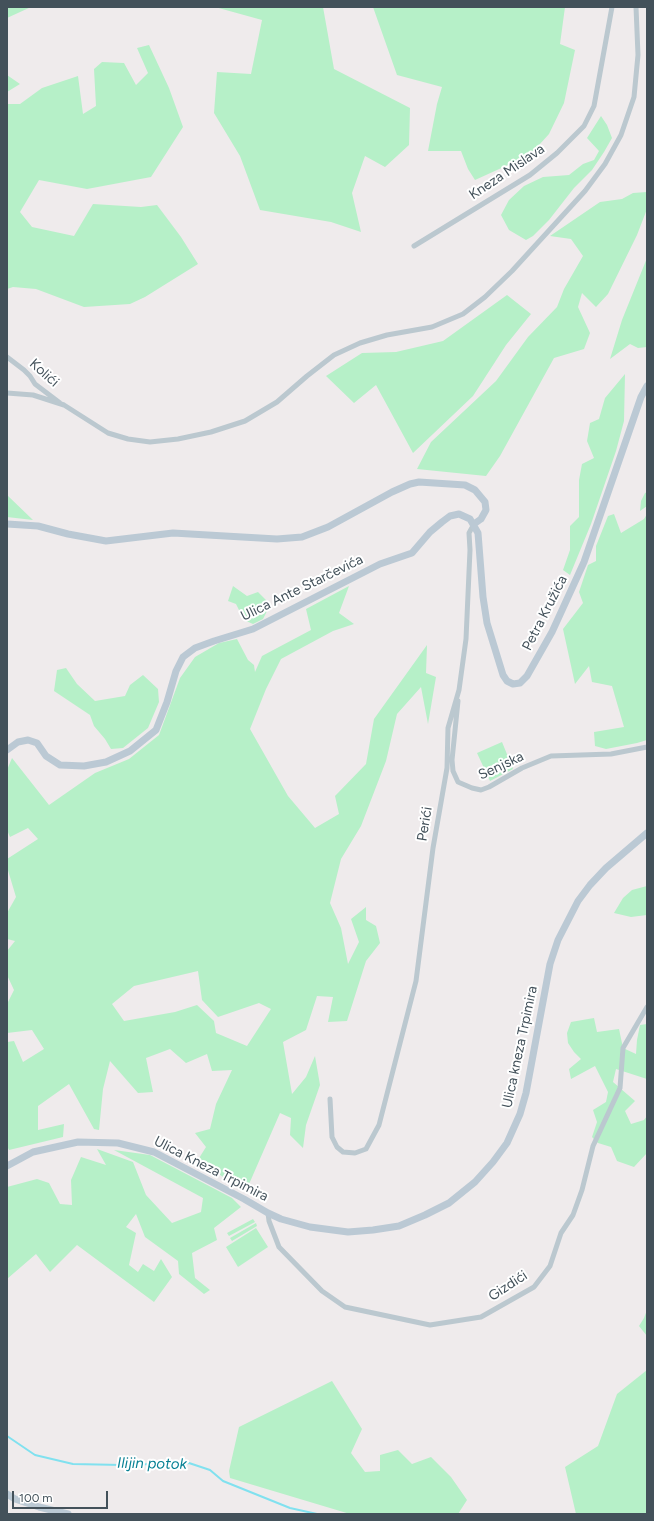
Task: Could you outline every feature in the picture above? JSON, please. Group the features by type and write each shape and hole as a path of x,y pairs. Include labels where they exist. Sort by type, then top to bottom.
{"street":[{"name":"Kneza Mislava","path":"414,246 530,175 557,153 584,126 594,106 612,7"},
{"path":"7,393 33,395 64,406 108,432 128,439 150,442 171,440 211,432 245,421 277,402 334,355 360,343 387,335 432,327 463,314 485,297 512,271 585,191 605,164 621,135 634,97 638,55 636,7"},
{"name":"Kolići","path":"7,357 24,370 35,384 64,406"},
{"name":"Petra Kružića","path":"474,524 478,533 483,597 492,642 503,675 507,681 513,684 520,683 527,676 552,632 584,562 641,396 647,386"},
{"path":"7,524 38,526 68,534 106,541 173,533 277,539 302,537 328,527 395,491 419,482 465,485 475,490 485,502 486,510 481,519 474,524"},
{"name":"Ulica Ante Starčevića","path":"7,750 18,742 28,740 37,743 46,756 60,765 84,766 106,762 124,754 156,730 167,702 176,671 183,657 195,648 253,629 380,564 412,553 430,532 450,516 459,514 470,519 474,524"},
{"name":"Perići","path":"330,1099 332,1137 337,1147 343,1152 355,1154 366,1149 379,1125 416,981 433,848 447,768 448,728 460,690 466,639 470,533 474,524"},
{"name":"Senjska","path":"460,690 452,760 453,771 458,782 472,788 481,790 522,768 551,756 611,754 647,747"},
{"name":"Ulica kneza Trpimira","path":"310,1228 348,1232 399,1226 425,1216 449,1203 475,1182 493,1162 506,1143 520,1114 528,1084 550,964 558,940 578,901 590,885 606,868 647,832"},
{"name":"Gizdići","path":"268,1213 279,1248 322,1291 345,1307 430,1325 481,1317 534,1287 550,1266 561,1233 573,1214 582,1190 594,1146 620,1088 623,1048 647,1007"},
{"name":"Ulica Kneza Trpimira","path":"7,1166 33,1152 78,1142 118,1143 154,1152 232,1192 268,1213 281,1219 310,1228"},
{"path":"7,1494 16,1499 39,1507 68,1514"}],"green space":[{"path":"7,7 31,7 7,18"},
{"path":"215,7 323,7 334,69 410,108 409,145 385,167 365,156 352,193 361,232 331,222 260,210 240,156 214,113 217,72 251,74 262,20"},
{"path":"373,7 565,7 560,44 575,50 564,103 549,134 530,155 475,180 468,169 461,151 428,151 437,104 442,87 397,75"},
{"path":"149,45 169,88 183,127 151,177 87,189 39,180 20,212 32,227 74,236 93,204 141,207 157,205 181,237 198,264 145,297 130,304 84,307 36,289 13,287 7,289 7,104 20,104 42,88 78,76 83,114 96,106 94,69 102,62 124,63 136,85 148,73 137,48"},
{"path":"7,75 20,84 7,92"},
{"path":"601,116 607,125 612,138 592,170 574,188 549,220 533,236 526,240 509,230 501,215 509,200 524,186 543,177 569,175 583,164 594,160 599,151 587,138"},
{"path":"647,192 647,209 637,235 608,294 596,307 582,293 578,307 590,333 584,349 554,358 500,456 486,476 417,469 431,442 496,381 528,337 557,307 564,289 583,256 571,239 550,236 600,202 622,199 633,193"},
{"path":"647,258 647,347 638,348 630,344 610,359 622,320"},
{"path":"507,295 531,314 506,345 473,396 413,453 376,385 354,403 326,376 362,353 396,352 443,341"},
{"path":"625,374 624,421 616,451 591,524 570,575 563,570 570,550 570,526 579,517 579,480 582,464 594,458 587,441 590,423 599,419 605,398"},
{"path":"647,492 647,506 640,511 641,501"},
{"path":"7,495 33,520 7,517"},
{"path":"614,514 621,533 644,519 647,514 647,740 606,749 595,746 594,732 624,727 612,686 592,682 589,666 575,684 563,629 583,603 579,592 588,565 596,561 596,546 608,516"},
{"path":"233,586 247,596 258,592 267,601 268,609 263,619 253,624 244,620 236,604 228,601"},
{"path":"349,586 339,613 354,624 333,631 281,659 266,689 250,729 288,796 315,828 339,814 335,796 366,764 374,719 427,645 426,673 436,677 428,724 421,687 397,714 386,761 361,826 341,859 330,903 341,928 348,964 359,942 351,919 366,907 366,920 376,926 380,943 366,961 347,1021 328,1022 333,997 317,996 306,1030 283,1042 292,1094 306,1077 315,1056 320,1085 306,1125 303,1148 290,1135 291,1118 280,1113 246,1191 212,1170 196,1163 206,1147 195,1133 210,1129 216,1104 232,1070 212,1071 207,1054 186,1063 170,1049 146,1058 153,1092 138,1093 110,1061 103,1089 99,1130 94,1129 69,1084 38,1106 38,1130 64,1124 63,1137 9,1150 7,1146 7,1042 14,1041 23,1062 44,1049 32,1030 7,1033 7,1004 14,990 7,975 7,951 15,941 7,939 7,913 16,897 7,867 7,859 38,839 28,828 10,837 7,830 7,770 12,758 49,805 95,773 129,759 159,735 180,678 195,657 219,643 237,639 248,660 254,665 255,672 262,656 311,630 306,609","holes":["198,971 202,1000 218,1017 259,1003 271,1009 247,1046 216,1033 214,1021 197,1005 175,1012 124,1021 112,1004 134,986"]},
{"path":"66,668 77,684 95,701 125,696 130,685 143,675 158,689 159,702 148,728 123,748 111,749 94,726 90,715 54,691 57,670"},
{"path":"502,742 513,769 490,781 477,753"},
{"path":"647,886 647,915 631,917 614,913 623,898 632,890"},
{"path":"594,1018 597,1032 619,1029 623,1048 636,1054 640,1025 647,1024 647,1079 616,1069 613,1082 635,1101 625,1111 631,1124 644,1120 647,1116 647,1153 634,1167 617,1161 611,1147 598,1143 592,1137 597,1122 593,1110 606,1102 608,1092 595,1066 571,1079 569,1069 581,1059 568,1043 567,1033 571,1022"},
{"path":"97,1149 133,1162 146,1195 172,1223 201,1212 203,1198 114,1150 150,1155 232,1198 241,1207 214,1228 217,1240 192,1253 195,1278 210,1290 204,1294 179,1274 178,1261 145,1237 136,1214 126,1227 136,1233 129,1265 138,1272 143,1264 154,1271 161,1259 172,1277 154,1302 77,1245 50,1272 36,1254 7,1279 7,1187 37,1179 49,1183 60,1204 72,1205 71,1180 81,1157 106,1165"},
{"path":"253,1219 255,1222 229,1236 227,1233"},
{"path":"256,1223 257,1226 232,1241 230,1238"},
{"path":"256,1228 268,1247 238,1267 226,1247"},
{"path":"647,1310 647,1336 639,1326"},
{"path":"647,1370 647,1514 576,1514 565,1467 598,1446 617,1394"},
{"path":"332,1381 362,1429 351,1453 365,1472 380,1471 380,1455 398,1450 412,1464 431,1457 451,1477 467,1500 458,1514 350,1514 230,1478 229,1471 239,1427"}],"waterway":[{"name":"Ilijin potok","path":"7,1436 35,1455 73,1464 122,1465 189,1463 210,1470 223,1481 290,1508 317,1514"}]}
